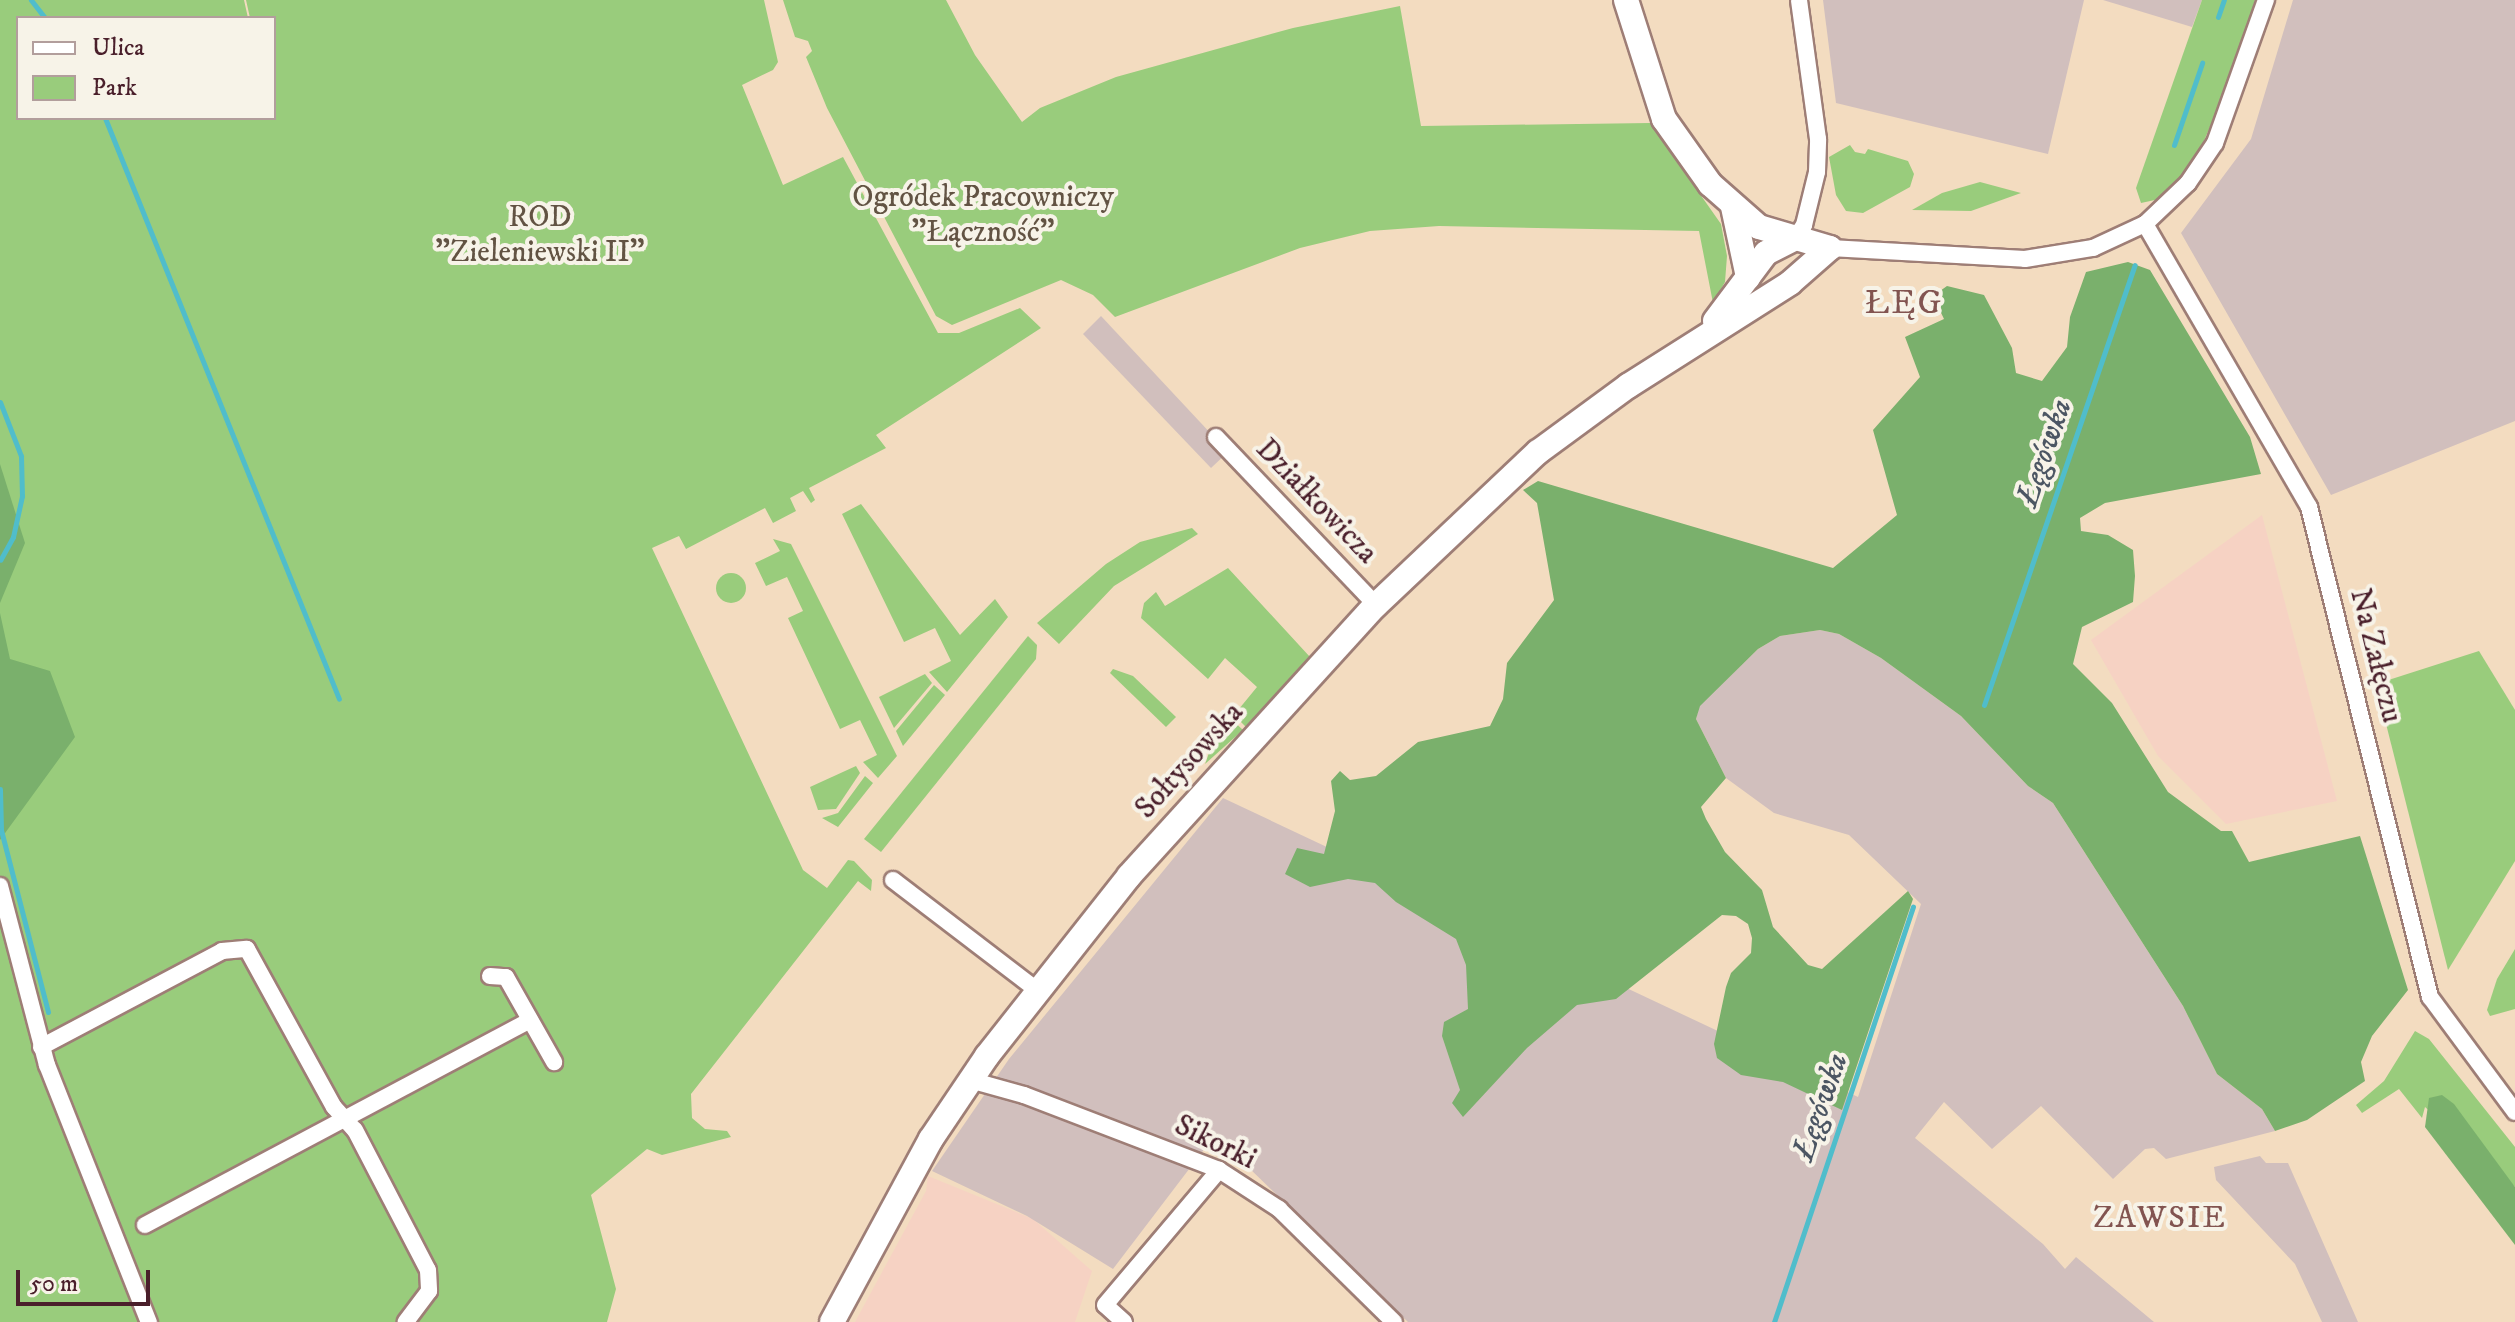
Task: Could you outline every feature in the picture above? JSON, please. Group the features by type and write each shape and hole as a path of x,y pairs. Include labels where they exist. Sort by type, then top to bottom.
{"street":[{"path":"1626,0 1664,119 1733,207 1759,227 1830,248 2025,259 2093,248 2145,224 2188,183 2215,143 2266,0"},
{"path":"1795,238 1804,225 1817,172 1818,139 1799,0"},
{"path":"1733,207 1748,277"},
{"name":"Na Załęczu","path":"2145,224 2309,507 2430,997 2515,1112"},
{"name":"Sołtysowska","path":"1702,336 1770,249 1795,238"},
{"name":"Sołtysowska","path":"832,1322 931,1139 970,1080 1137,866 1376,605 1538,452 1702,336 1790,283 1830,248"},
{"name":"Działkowicza","path":"1216,437 1376,605"},
{"path":"893,880 1038,991"},
{"path":"0,886 41,1047 149,1322"},
{"path":"41,1047 222,951 241,947 257,960 428,1270 429,1291 406,1322"},
{"path":"490,976 506,977 554,1062"},
{"path":"145,1225 530,1020"},
{"name":"Sikorki","path":"970,1080 1024,1095 1219,1170 1279,1209 1394,1322"},
{"path":"1124,1322 1105,1305 1219,1170"}],"shaded area":[{"path":"1823,0 2084,0 2048,154 1836,103"},
{"path":"2103,0 2202,0 2192,27"},
{"path":"2293,0 2515,0 2515,421 2331,495 2181,233 2251,139"},
{"path":"1101,316 1228,452 1211,468 1083,334"},
{"path":"2262,515 2337,801 2226,824 2158,756 2091,640"},
{"path":"1820,630 1839,634 1881,658 1961,716 2028,786 2053,803 2183,1006 2217,1074 2262,1109 2275,1131 2166,1159 2154,1148 2145,1149 2113,1179 2041,1106 1992,1149 1944,1102 1915,1138 2043,1244 2065,1269 2076,1257 2154,1322 1408,1322 1215,1135 1113,1269 1027,1216 932,1171 1009,1059 1223,798 1858,1097 1921,904 1849,835 1774,813 1726,778 1696,719 1699,706 1758,649 1780,636"},
{"path":"2260,1156 2266,1163 2288,1163 2358,1322 2322,1322 2295,1264 2216,1180 2214,1167"},
{"path":"928,1176 1033,1219 1092,1271 1075,1322 855,1322 926,1191"}],"green space":[{"name":"ROD \"Zieleniewski II\"","path":"0,0 244,0 248,16 16,16 16,120 276,120 276,16 250,16 246,0 764,0 778,62 773,70 742,85 783,185 843,157 938,333 959,333 1020,308 1041,328 876,435 886,448 809,488 815,500 811,503 803,491 790,498 796,511 773,523 765,508 686,549 679,536 652,548 803,870 827,888 848,860 854,861 872,880 871,891 858,881 691,1094 692,1118 705,1129 727,1131 731,1137 662,1155 647,1149 591,1195 616,1289 607,1322 0,1322"},
{"name":"Ogródek Pracowniczy \"Łączność\"","path":"783,0 946,0 975,55 1022,122 1040,108 1116,77 1293,28 1400,6 1421,126 1650,123 1721,224 1727,256 1725,282 1713,303 1699,231 1439,226 1370,231 1300,248 1115,317 1093,295 1061,280 952,325 936,316 827,108 806,57 812,51 808,41 795,37"},
{"path":"2202,0 2255,0 2232,75 2198,155 2164,198 2141,203 2136,188"},
{"path":"1850,145 1855,152 1865,154 1868,149 1908,161 1914,174 1910,187 1863,213 1846,211 1836,195 1829,157"},
{"path":"1980,182 2021,193 1971,211 1912,210 1942,193"},
{"path":"2128,262 2150,270 2250,437 2261,474 2105,503 2080,518 2081,531 2108,535 2133,550 2135,576 2133,602 2082,627 2073,664 2112,703 2168,792 2221,831 2232,831 2249,862 2360,836 2408,990 2372,1036 2361,1062 2365,1081 2307,1120 2275,1131 2262,1109 2217,1074 2183,1006 2053,803 2028,786 1961,716 1881,658 1839,634 1820,630 1780,636 1758,649 1700,706 1696,719 1726,778 1701,807 1706,819 1725,852 1762,890 1773,927 1808,965 1822,969 1908,891 1913,899 1842,1110 1783,1082 1741,1075 1717,1058 1714,1044 1726,987 1731,973 1751,953 1752,938 1748,924 1736,916 1722,915 1616,999 1577,1005 1527,1048 1463,1117 1452,1103 1460,1090 1442,1036 1444,1022 1468,1009 1466,965 1456,939 1396,902 1375,883 1348,879 1310,887 1285,874 1297,848 1324,854 1335,811 1331,781 1340,771 1350,780 1376,776 1418,742 1490,726 1503,699 1507,663 1554,600 1537,503 1523,490 1538,481 1833,568 1897,515 1873,430 1920,377 1905,337 1944,319 1933,296 1947,286 1984,295 2012,348 2016,373 2042,381 2067,347 2070,317 2086,272"},
{"path":"0,464 25,543 0,603"},
{"path":"861,504 960,635 995,599 1008,617 947,692 929,672 951,661 935,628 904,642 842,514"},
{"path":"1192,528 1198,534 1114,586 1059,644 1037,623 1106,564 1140,542"},
{"path":"773,539 791,544 897,756 878,778 863,762 877,755 860,720 840,729 788,618 803,611 787,577 766,586 755,563 780,551"},
{"path":"1228,568 1310,657 1246,727 1234,715 1257,687 1225,658 1208,679 1141,618 1144,603 1156,592 1165,606"},
{"path":"731,573 737,574 745,582 745,594 737,602 731,603 725,602 717,594 716,588 717,582 725,574"},
{"path":"0,613 10,659 50,671 75,737 0,840"},
{"path":"1028,636 1037,645 1036,659 881,852 864,839"},
{"path":"2479,651 2515,710 2515,861 2448,970 2376,684"},
{"path":"1113,669 1133,676 1176,717 1166,727 1110,673"},
{"path":"925,674 932,683 894,728 879,697"},
{"path":"934,685 945,695 903,746 896,731"},
{"path":"1231,719 1243,730 1205,764 1214,739"},
{"path":"856,766 860,773 836,809 818,810 810,787"},
{"path":"865,776 873,783 838,827 822,818 838,813"},
{"path":"2515,949 2515,1009 2490,1016 2487,1010 2497,979"},
{"path":"2415,1031 2429,1039 2515,1147 2515,1187 2425,1107 2422,1118 2399,1089 2362,1113 2356,1105 2384,1081"},
{"path":"2442,1095 2454,1104 2515,1187 2515,1245 2425,1127 2429,1098"}],"waterway":[{"path":"31,0 43,16"},
{"name":"Łęgówka","path":"2218,17 2224,0"},
{"name":"Łęgówka","path":"2174,145 2202,63"},
{"path":"106,120 339,699"},
{"name":"Łęgówka","path":"1984,705 2135,265"},
{"path":"0,402 21,456 22,496 13,537 0,560"},
{"path":"0,789 1,830 48,1012"},
{"name":"Łęgówka","path":"1774,1322 1913,907"}],"district":[{"name":"ŁĘG","path":"1904,304"},
{"name":"ZAWSIE","path":"2160,1218"}]}
